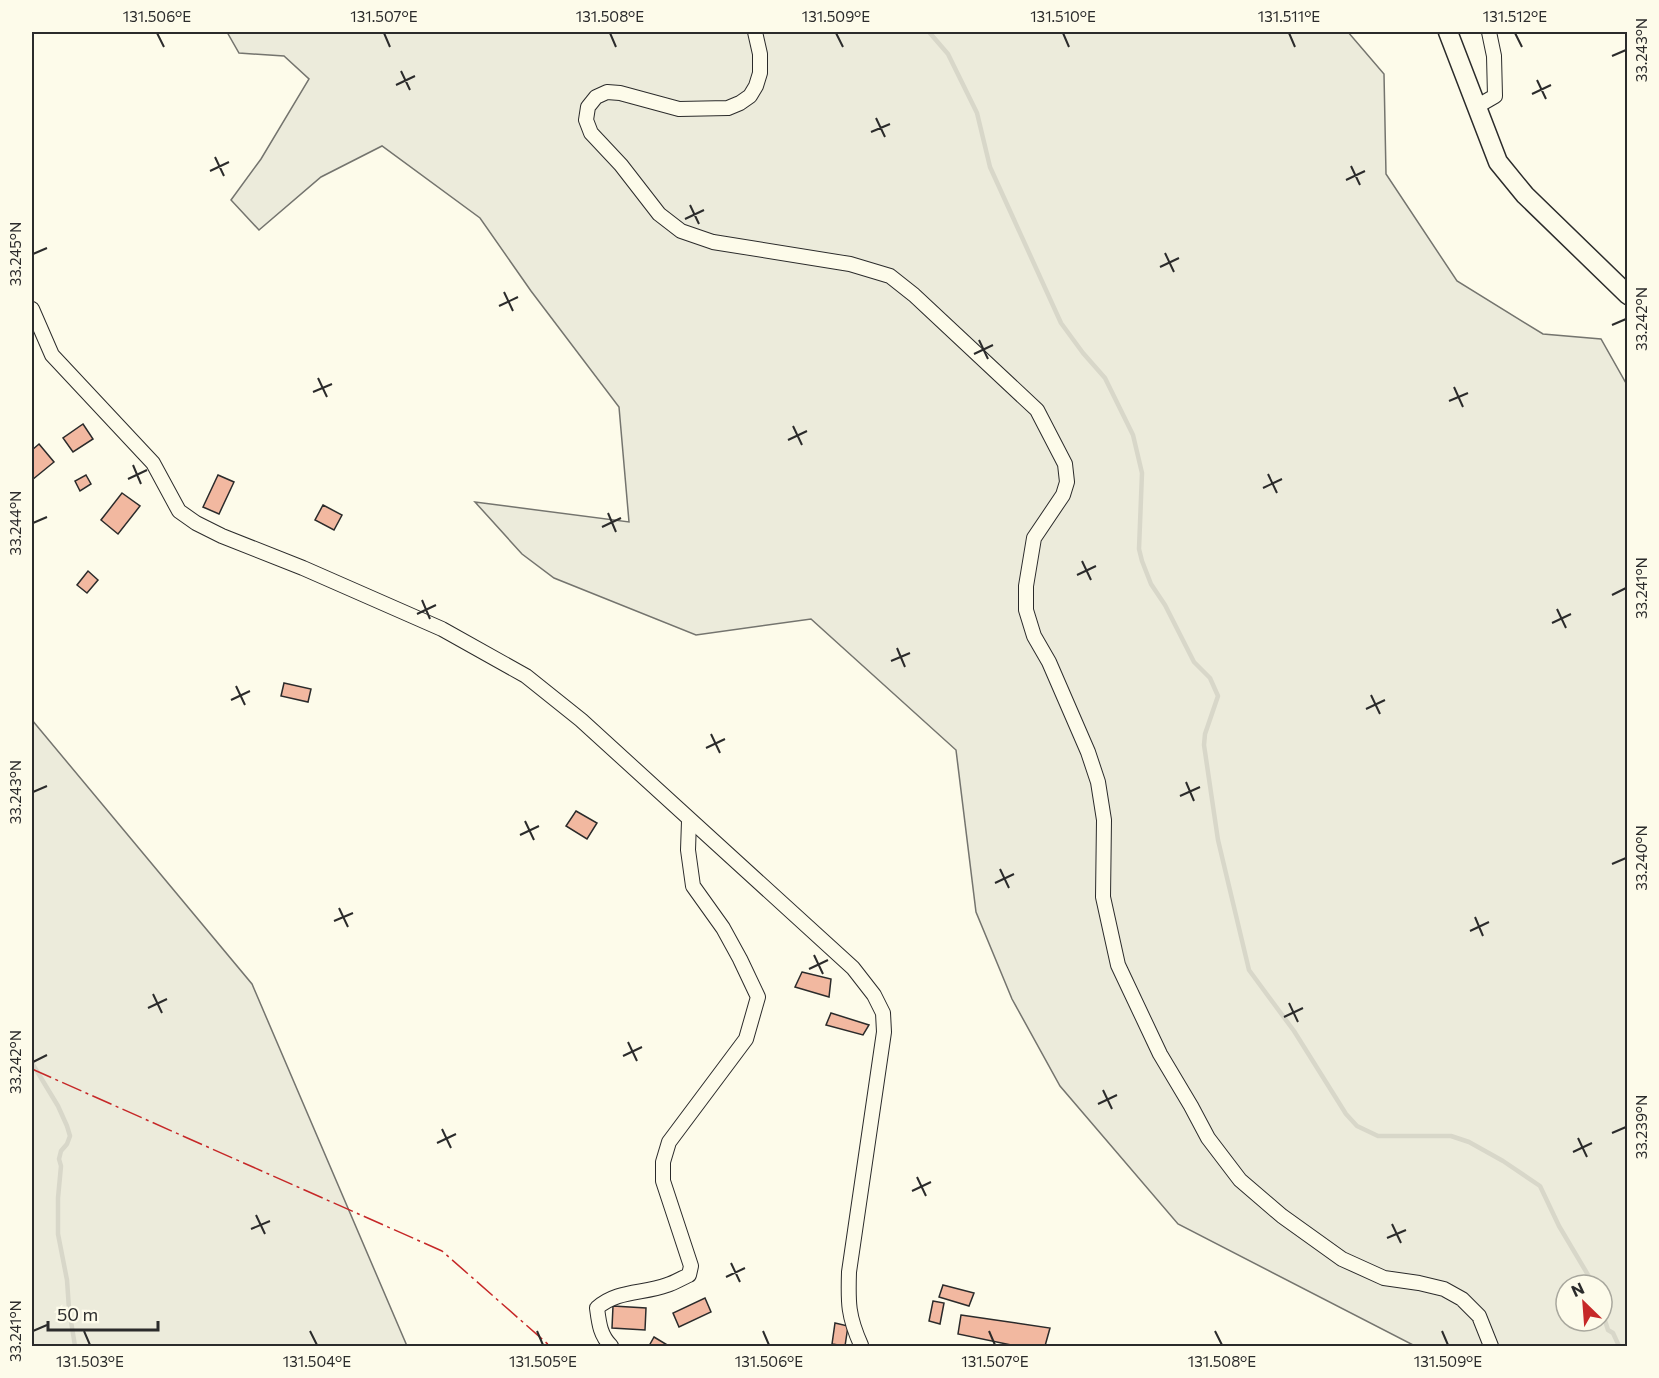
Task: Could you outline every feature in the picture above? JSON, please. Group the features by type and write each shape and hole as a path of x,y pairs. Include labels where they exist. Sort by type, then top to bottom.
{"street":[{"path":"755,32 760,54 760,73 750,96 740,103 728,108 679,109 620,93 607,92 596,97 588,107 586,120 591,133 621,165 659,214 681,231 713,242 850,264 890,276 914,295 1036,410 1065,464 1067,482 1063,495 1034,538 1026,586 1026,610 1034,636 1049,662 1088,752 1098,782 1104,820 1103,897 1118,965 1160,1054 1208,1138 1240,1180 1282,1216 1342,1259 1384,1278 1419,1283 1444,1290 1462,1299 1479,1316 1490,1339 1491,1347"},
{"path":"1448,32 1498,162 1525,195 1628,295"},
{"path":"1476,107 1495,96 1494,56 1489,32"},
{"path":"32,309 52,354 153,463 179,511 196,523 222,536 303,568 442,629 526,676 581,720 853,968 874,995 883,1013 884,1032 849,1272 848,1299 851,1323 862,1346"},
{"path":"611,1347 604,1338 597,1308 621,1294 666,1286 689,1275 691,1266 663,1181 663,1162 669,1142 746,1039 758,997 723,928 693,886 688,850 689,820"}],"shaded area":[{"path":"227,32 1348,32 1384,74 1386,174 1457,281 1543,334 1601,339 1627,385 1627,1346 1415,1346 1178,1224 1060,1086 1012,999 976,912 956,750 811,619 696,635 554,578 522,554 475,502 629,522 619,407 531,291 480,218 382,146 321,177 259,230 231,200 261,159 309,79 284,56 239,53"},
{"path":"32,720 252,984 407,1346 32,1346"}],"building":[{"path":"83,424 93,439 73,452 63,438"},
{"path":"39,444 54,462 32,480 32,450"},
{"path":"86,475 91,484 80,491 75,481"},
{"path":"218,475 234,482 219,514 203,507"},
{"path":"122,493 140,506 118,534 101,520"},
{"path":"323,505 342,515 334,530 315,520"},
{"path":"88,571 98,580 87,593 77,585"},
{"path":"284,683 311,689 308,702 281,696"},
{"path":"576,811 597,823 587,839 566,826"},
{"path":"802,972 831,979 829,997 795,987"},
{"path":"831,1013 869,1025 863,1035 826,1025"},
{"path":"943,1285 974,1293 969,1306 939,1297"},
{"path":"705,1298 711,1312 679,1327 673,1313"},
{"path":"933,1301 944,1303 940,1324 929,1321"},
{"path":"613,1306 646,1308 645,1330 612,1328"},
{"path":"961,1315 1050,1328 1045,1346 1016,1346 958,1334"},
{"path":"835,1323 848,1326 845,1346 832,1344"},
{"path":"654,1337 669,1346 649,1346"}],"waterway":[{"path":"929,32 948,54 977,113 990,167 1061,323 1105,378 1133,435 1142,473 1139,549 1142,561 1151,584 1165,605 1194,662 1210,678 1218,696 1205,734 1204,745 1218,840 1249,970 1294,1031 1346,1114 1357,1126 1378,1136 1451,1136 1469,1142 1503,1161 1540,1186 1559,1226 1587,1273"},
{"path":"32,1063 58,1106 70,1136 59,1159 61,1166 58,1234 67,1280 75,1346"},
{"path":"1613,1333 1619,1346"}],"power":[{"path":"32,1069 442,1251 550,1346"}]}
